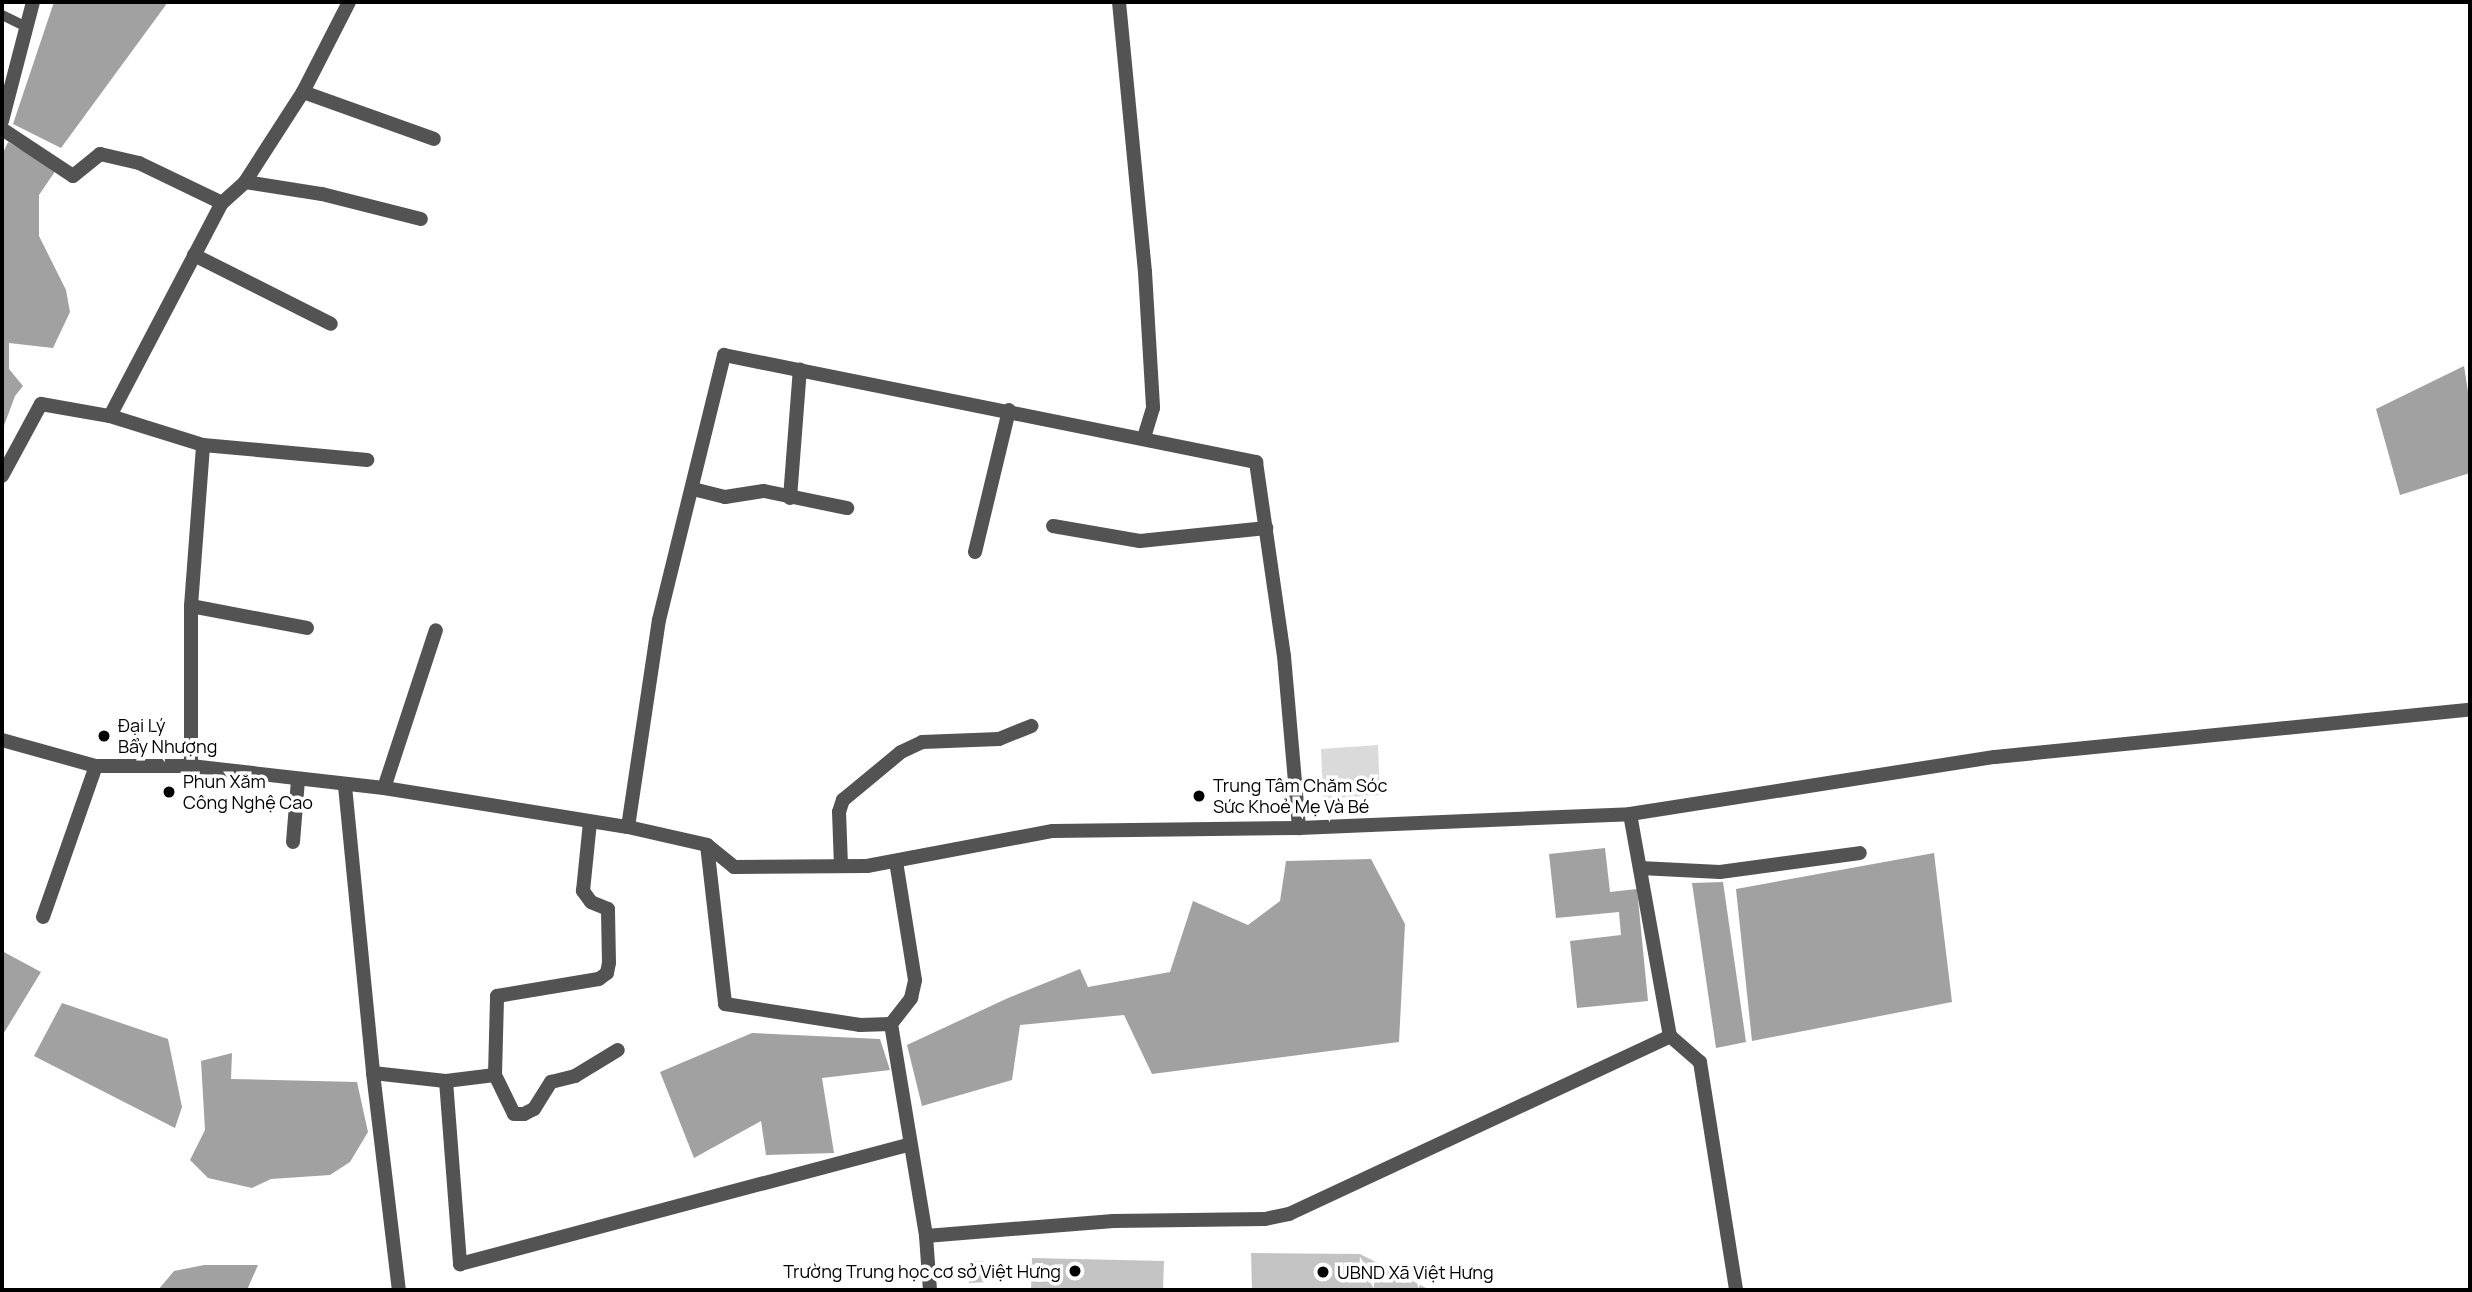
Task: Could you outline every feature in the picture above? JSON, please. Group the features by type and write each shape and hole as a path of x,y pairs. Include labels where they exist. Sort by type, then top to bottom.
{"street":[{"path":"2,121 33,2"},
{"path":"110,416 222,204 244,182 303,92 349,2"},
{"path":"1119,2 1145,272 1153,408 1144,439"},
{"path":"303,92 434,139"},
{"path":"2,129 73,176 100,154 139,163 222,204"},
{"path":"244,182 322,194 421,219"},
{"path":"194,256 331,324"},
{"path":"628,827 659,620 724,355 1009,410 1256,462 1284,656 1299,828"},
{"path":"790,498 800,369"},
{"path":"2,476 41,404 110,416 202,445 367,460"},
{"path":"975,552 1009,410"},
{"path":"191,766 191,606 202,445"},
{"path":"693,489 725,497 764,491 847,508"},
{"path":"1053,526 1140,541 1266,527"},
{"path":"191,606 307,628"},
{"path":"384,788 436,630"},
{"path":"2,740 96,766 191,766 345,786 384,788 628,827 707,845 734,867 841,866 896,862 1053,831 1299,828 1630,814 1995,757 2470,710"},
{"path":"841,866 839,812 843,800 901,752 922,742 999,739 1032,726"},
{"path":"43,917 96,766"},
{"path":"293,842 299,780"},
{"path":"345,786 373,1073 399,1290"},
{"path":"1630,814 1670,1036 1700,1062 1736,1290"},
{"path":"590,822 583,891 591,902 605,905 608,909 607,973 599,979 497,996 495,1075 514,1114 524,1114 534,1109 551,1082 575,1076 618,1050"},
{"path":"707,845 725,1004 860,1025 891,1024"},
{"path":"1640,868 1720,872 1860,853"},
{"path":"896,862 915,981 911,998 891,1024 926,1236 930,1290"},
{"path":"926,1236 1113,1221 1265,1219 1289,1214 1670,1036"},
{"path":"373,1073 446,1082 495,1075"},
{"path":"446,1082 460,1264 910,1144"}],"lane":[{"path":"2,15 25,26"}],"shaded area":[{"path":"54,2 168,2 61,148 13,124"},
{"path":"8,142 56,170 39,195 39,236 66,290 70,312 53,348 9,343 9,369 23,386 15,396 2,431 2,155"},
{"path":"2464,366 2470,404 2470,473 2400,495 2376,409"},
{"path":"1378,745 1380,795 1323,799 1321,749"},
{"path":"1605,848 1610,892 1637,889 1648,1001 1577,1008 1570,941 1621,935 1619,912 1556,918 1549,854"},
{"path":"1934,853 1952,1002 1752,1041 1736,889"},
{"path":"1371,859 1405,924 1399,1042 1152,1074 1124,1015 1020,1025 1012,1080 922,1106 907,1045 1008,998 1080,969 1088,987 1170,972 1193,901 1248,925 1280,901 1286,861"},
{"path":"1723,882 1746,1042 1716,1048 1692,883"},
{"path":"2,951 41,972 2,1036"},
{"path":"62,1003 168,1039 182,1107 175,1128 34,1056"},
{"path":"752,1033 880,1039 890,1070 822,1078 834,1153 766,1155 761,1121 694,1158 660,1072"},
{"path":"232,1053 231,1079 357,1082 368,1132 350,1162 330,1175 271,1179 252,1188 208,1178 190,1160 205,1130 201,1061"},
{"path":"204,1265 258,1265 247,1290 158,1290 174,1271"}],"building":[{"name":"UBND Xã Việt Hưng","path":"1251,1253 1360,1254 1430,1290 1252,1290"},
{"path":"1032,1258 1164,1261 1163,1290 1031,1290"},
{"path":"984,1261 986,1282 969,1283 967,1262"}],"place":[{"name":"Đại Lý Bẩy Nhượng","path":"104,736"},
{"name":"Phun Xăm Công Nghệ Cao","path":"169,792"},
{"name":"Trung Tâm Chăm Sóc Sức Khoẻ Mẹ Và Bé","path":"1199,796"},
{"name":"Trường Trung học cơ sở Việt Hưng","path":"1075,1271"},
{"name":"UBND Xã Việt Hưng","path":"1323,1272"}]}
